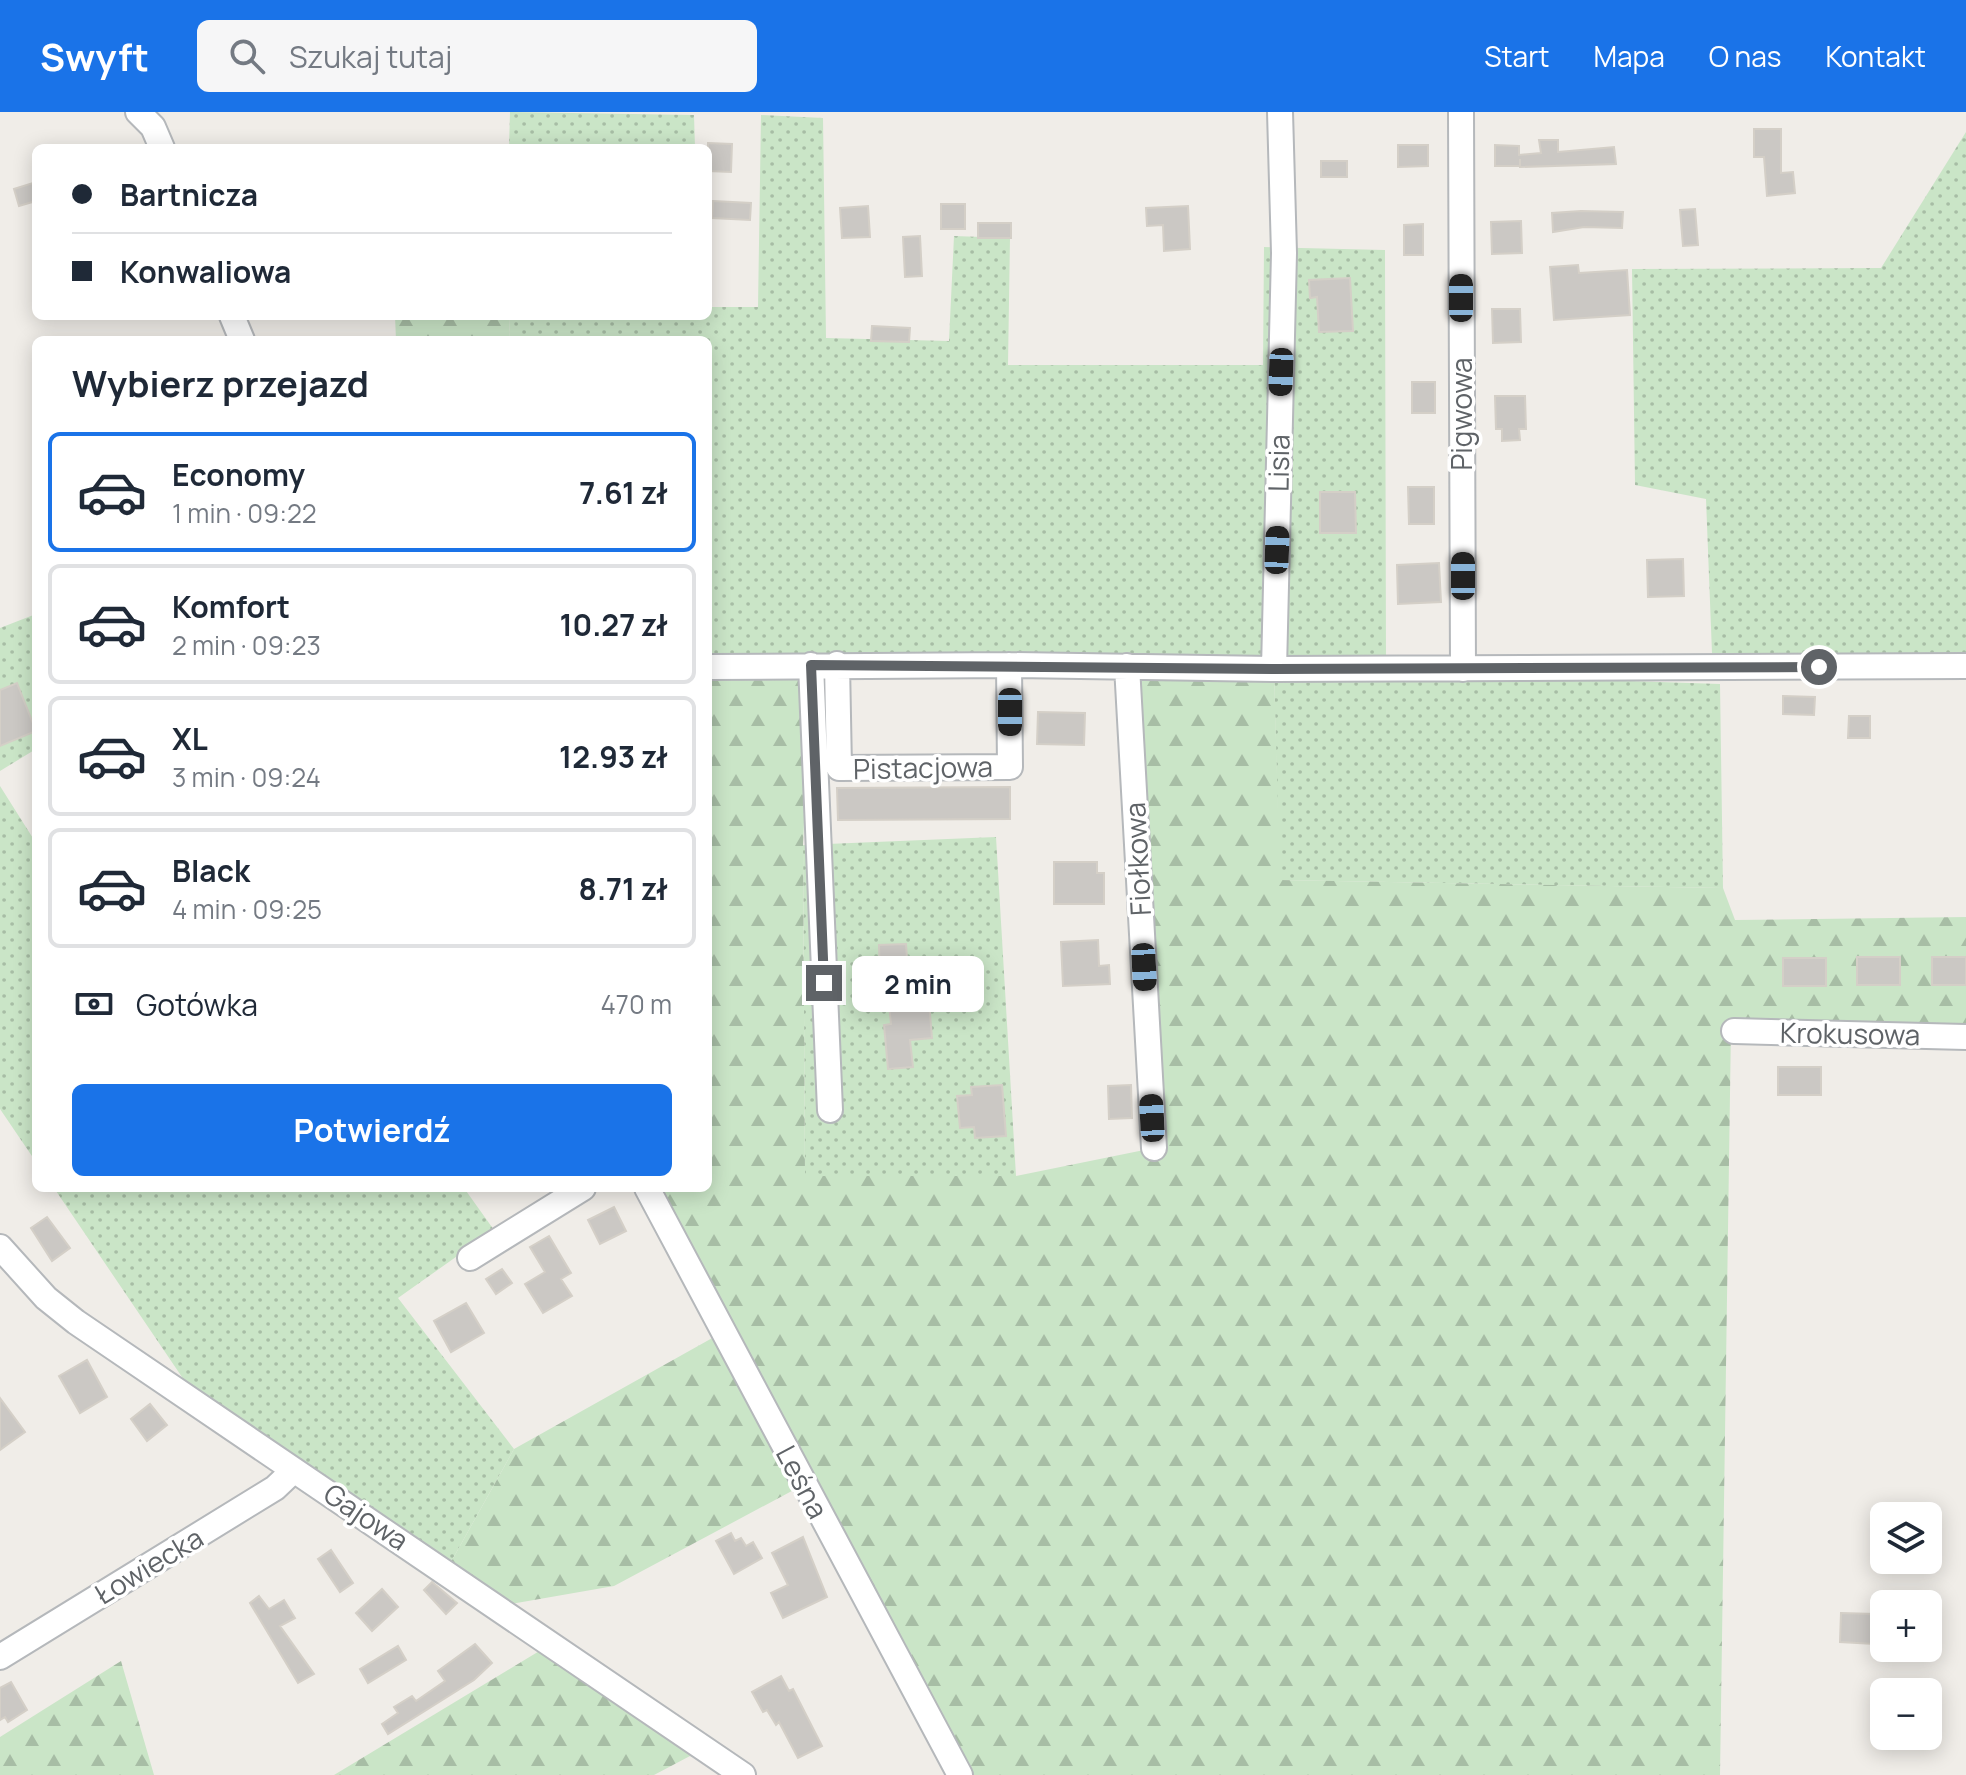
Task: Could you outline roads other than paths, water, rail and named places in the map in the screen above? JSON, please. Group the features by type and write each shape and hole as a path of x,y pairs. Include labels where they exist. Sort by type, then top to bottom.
{"street":[{"path":"138,112 153,127 160,144"},
{"name":"Lisia","path":"1274,669 1284,253 1280,112"},
{"name":"Pigwowa","path":"1461,112 1463,669"},
{"path":"712,667 837,664 1274,669 1966,666"},
{"name":"Pistacjowa","path":"837,664 839,768 1010,767 1009,665"},
{"path":"811,665 830,1110"},
{"name":"Fiołkowa","path":"1127,666 1154,1148"},
{"name":"Krokusowa","path":"1734,1031 1966,1037"},
{"path":"470,1258 577,1192"},
{"name":"Leśna","path":"649,1192 960,1775"},
{"name":"Gajowa","path":"0,1247 46,1298 76,1322 743,1775"},
{"name":"Łowiecka","path":"0,1657 275,1488 294,1470"}]}
